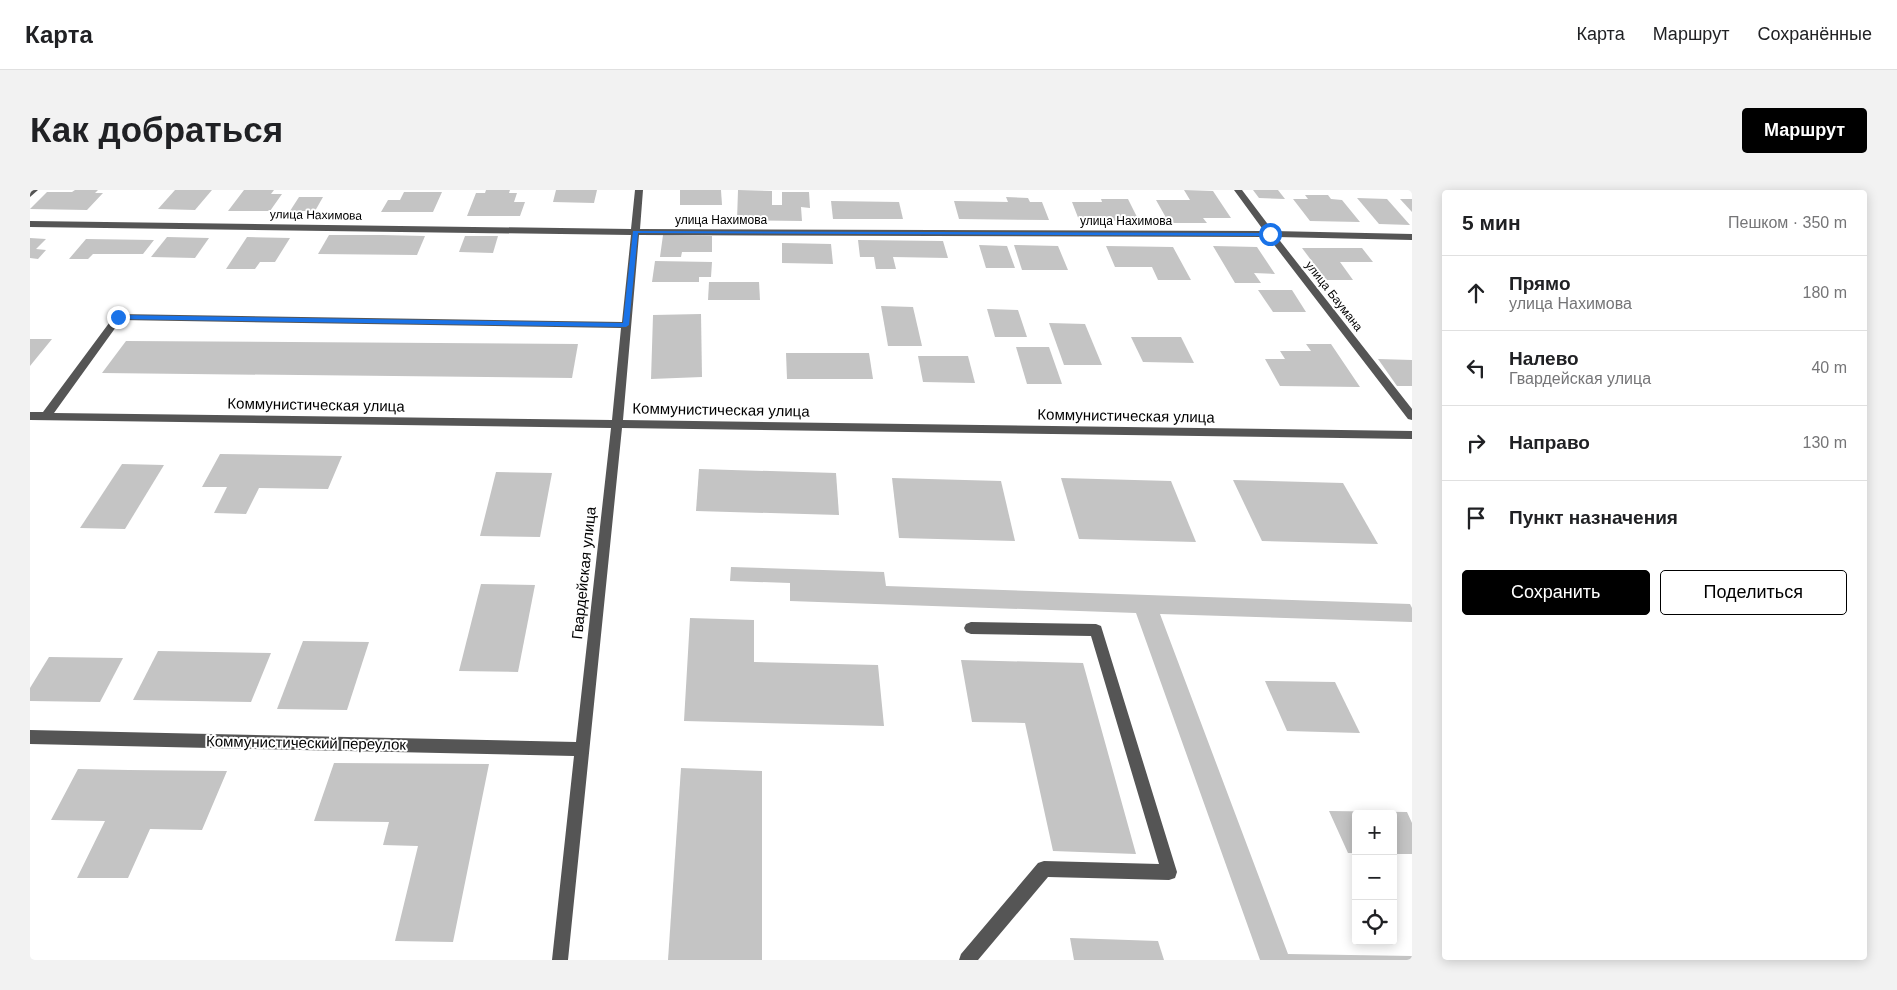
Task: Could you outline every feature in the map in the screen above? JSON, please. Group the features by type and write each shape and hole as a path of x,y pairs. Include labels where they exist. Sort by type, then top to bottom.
{"street":[{"path":"30,194 34,190"},
{"name":"Гвардейская улица","path":"560,960 617,424 639,190"},
{"name":"улица Баумана","path":"1238,190 1412,416"},
{"name":"улица Нахимова","path":"30,224 635,232 1270,234 1412,237"},
{"path":"46,416 118,317 626,325"},
{"name":"Коммунистическая улица","path":"30,416 1412,435"},
{"path":"967,960 1044,869 1169,872 1096,630 971,628"},
{"name":"Коммунистический переулок","path":"30,737 582,749"}],"building":[{"path":"75,190 98,190 95,193 103,193 87,210 30,209 47,192 72,192"},
{"path":"175,190 212,190 195,210 158,209"},
{"path":"244,190 274,190 271,194 282,194 270,211 228,211"},
{"path":"486,190 510,190 509,193 517,193 514,202 525,202 520,216 467,216 476,193 485,193"},
{"path":"556,190 597,190 594,203 553,202"},
{"path":"680,190 721,190 722,205 680,205"},
{"path":"738,190 772,191 772,205 782,205 782,192 809,192 810,208 801,207 802,221 737,220"},
{"path":"1184,190 1213,191 1231,218 1203,218 1207,223 1169,223 1156,200 1190,200"},
{"path":"1253,190 1278,190 1285,199 1259,198"},
{"path":"404,192 442,192 433,212 381,212 388,200 400,200"},
{"path":"1305,195 1328,195 1331,199 1342,200 1360,222 1310,221 1293,199 1308,199"},
{"path":"299,197 323,197 315,211 290,211"},
{"path":"1006,197 1028,198 1030,202 1042,202 1049,220 959,219 954,201 1008,202"},
{"path":"1357,198 1387,199 1410,225 1379,224"},
{"path":"1101,199 1128,199 1139,221 1079,220 1072,202 1102,202"},
{"path":"1400,199 1412,199 1412,212"},
{"path":"831,201 899,202 903,219 833,219"},
{"path":"329,235 425,236 417,255 318,254"},
{"path":"663,235 712,236 712,252 682,252 681,257 660,257"},
{"path":"465,236 498,236 493,253 459,252"},
{"path":"167,237 209,238 195,258 151,257"},
{"path":"247,237 290,238 275,262 260,262 255,269 226,269"},
{"path":"30,238 46,239 36,249 46,250 38,259 30,258"},
{"path":"86,239 154,240 143,254 93,254 88,259 69,259"},
{"path":"858,240 943,241 948,258 893,257 896,269 876,269 874,257 860,257"},
{"path":"782,243 831,244 833,264 782,263"},
{"path":"979,245 1007,246 1015,268 986,268"},
{"path":"1014,245 1058,246 1068,270 1022,270"},
{"path":"1106,246 1173,247 1191,280 1158,280 1152,267 1115,267"},
{"path":"1213,246 1257,247 1275,274 1254,273 1261,283 1235,283"},
{"path":"1302,248 1362,248 1373,262 1340,262 1353,280 1326,280"},
{"path":"655,261 712,262 711,277 699,277 699,282 652,282"},
{"path":"709,282 759,282 760,300 708,300"},
{"path":"1258,290 1292,290 1306,312 1273,312"},
{"path":"881,306 913,307 922,346 888,346"},
{"path":"987,309 1018,310 1027,337 995,337"},
{"path":"701,314 702,377 651,379 653,315"},
{"path":"1049,323 1085,324 1102,365 1064,365"},
{"path":"1131,337 1181,337 1194,363 1143,362"},
{"path":"30,339 52,339 30,366"},
{"path":"126,341 578,344 572,378 102,373"},
{"path":"1306,344 1331,344 1360,387 1280,386 1265,359 1285,359 1280,351 1311,351"},
{"path":"1016,347 1049,347 1062,384 1027,384"},
{"path":"786,353 869,353 873,379 787,379"},
{"path":"918,356 968,356 975,383 923,382"},
{"path":"1378,359 1412,360 1412,386 1397,386"},
{"path":"220,454 342,456 328,489 259,488 246,514 214,513 227,487 202,487"},
{"path":"122,464 164,465 125,529 80,528"},
{"path":"699,469 836,473 839,515 696,511"},
{"path":"496,472 552,473 540,537 480,536"},
{"path":"892,478 1001,481 1015,541 899,538"},
{"path":"1061,478 1171,481 1196,542 1079,539"},
{"path":"1233,480 1343,483 1378,544 1262,541"},
{"path":"731,567 884,572 886,586 1410,604 1412,608 1412,622 1160,614 1288,954 1412,956 1412,960 1260,960 1136,613 790,601 790,583 730,581"},
{"path":"481,584 535,585 518,672 459,671"},
{"path":"690,618 754,620 754,662 878,665 884,726 684,721"},
{"path":"303,641 369,642 347,710 277,709"},
{"path":"158,651 271,653 251,702 133,700"},
{"path":"49,657 123,658 100,702 30,701 30,688"},
{"path":"961,660 1083,663 1136,854 1053,851 1025,723 972,722"},
{"path":"1265,681 1335,682 1360,733 1287,731"},
{"path":"334,763 489,764 453,942 395,941 418,846 383,845 389,822 314,821"},
{"path":"681,768 762,771 762,960 668,960"},
{"path":"78,769 227,771 202,830 150,829 128,878 77,878 105,821 51,820"},
{"path":"1329,811 1352,811 1352,853 1348,853"},
{"path":"1397,812 1407,812 1412,823 1412,854 1397,854"},
{"path":"1070,938 1158,941 1164,960 1074,960"}],"route":[{"path":"118,317 626,325 635,232 1270,234"}]}
